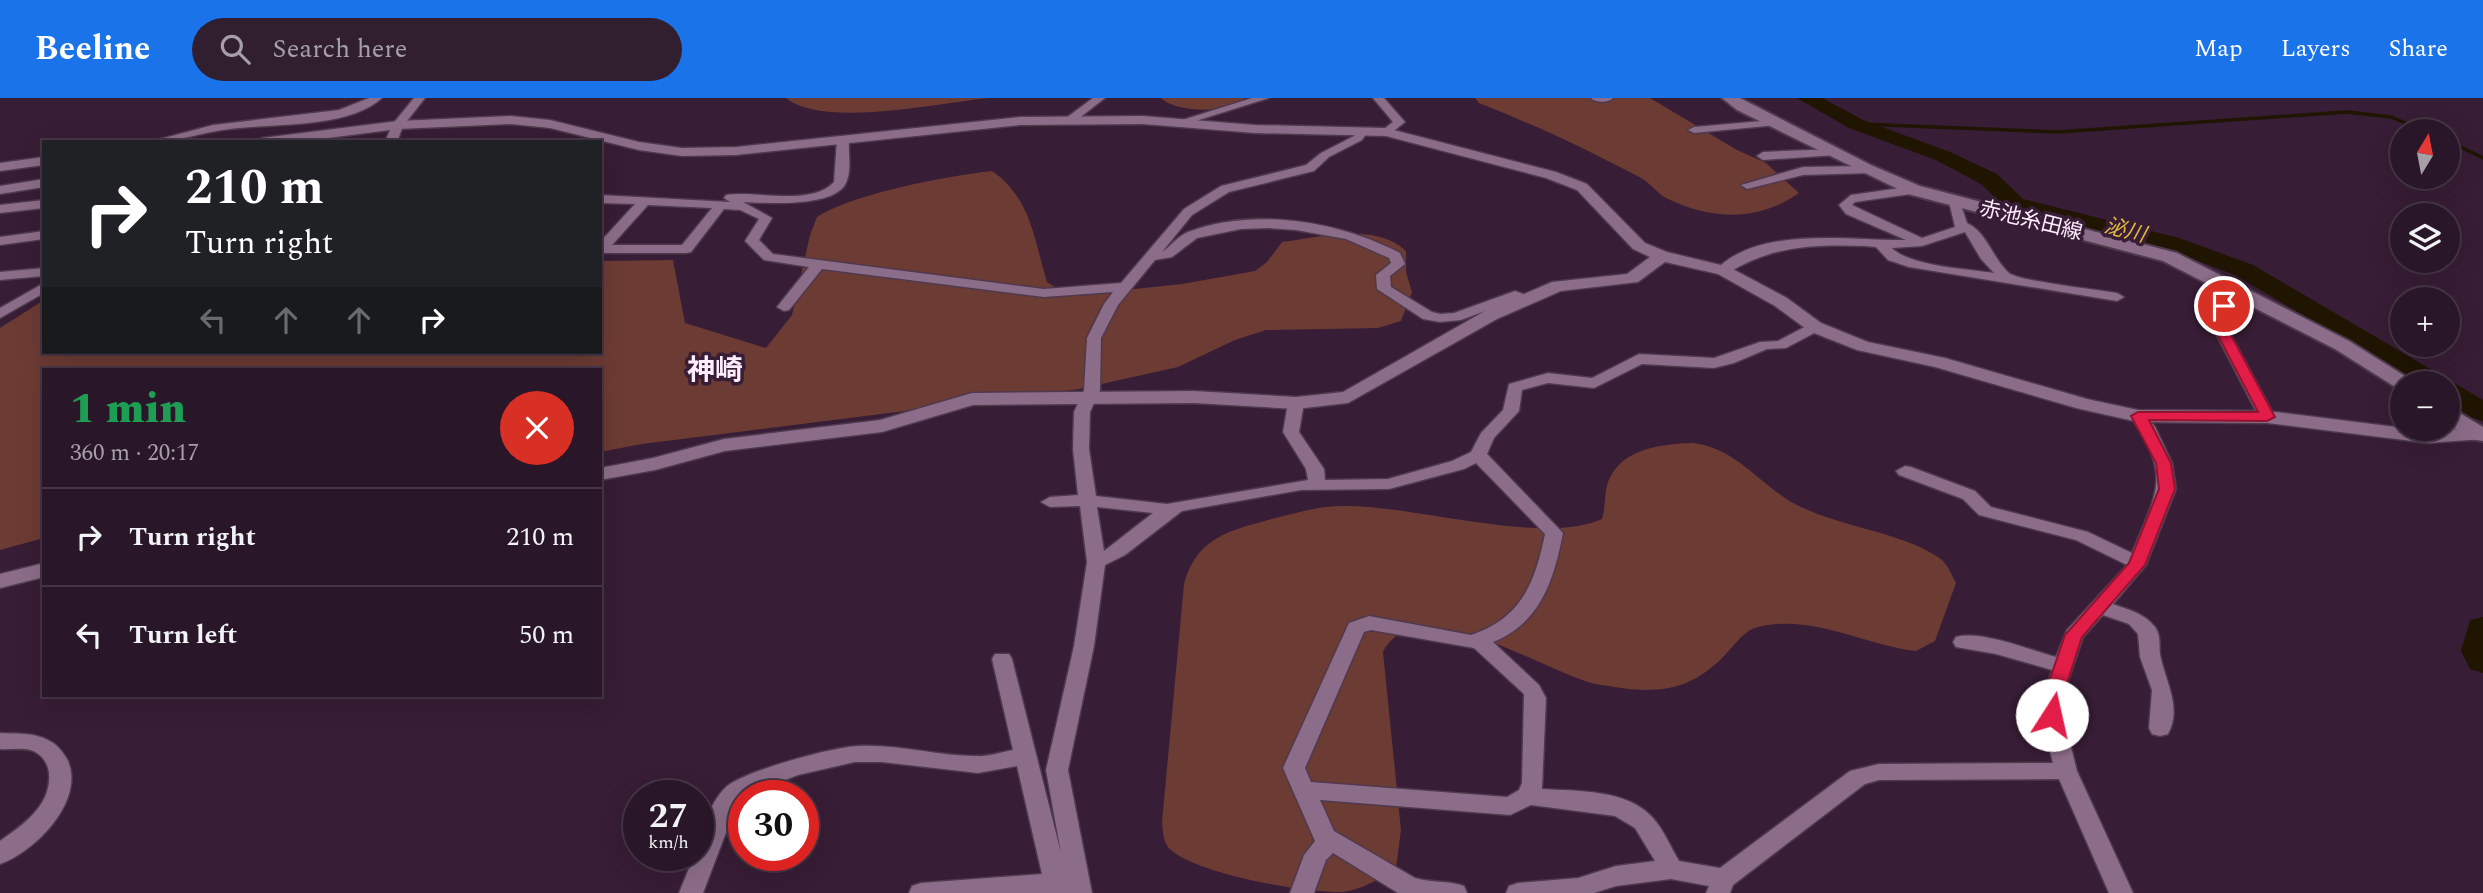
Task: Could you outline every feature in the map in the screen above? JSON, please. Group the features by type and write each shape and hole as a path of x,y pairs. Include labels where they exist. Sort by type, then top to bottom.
{"main road":[{"name":"赤池糸田線","path":"1730,98 1773,123 1867,170 1914,190 2170,257 2209,274 2342,345 2390,374"},
{"path":"2460,421 2480,434"}],"street":[{"path":"163,140 212,128 344,113 366,106 377,98"},
{"path":"392,140 398,125 420,98"},
{"path":"1070,120 1100,98"},
{"path":"1182,122 1264,98"},
{"path":"1378,98 1399,122 1386,132"},
{"path":"1597,98 1608,98"},
{"path":"278,140 446,121 524,121 682,152 736,151 1020,121 1182,122 1255,129 1386,132 1550,175 1582,187 1639,246 1662,256 1723,270 1781,302 1815,327 1863,346 1938,362 2083,404 2138,416 2267,417 2428,437 2480,434"},
{"path":"1694,130 1773,123"},
{"path":"1071,886 1057,770 1084,646 1096,562 1081,449 1082,412 1086,398 1092,390 1094,338 1100,321 1188,212 1225,189 1310,167 1325,155 1358,138 1362,131"},
{"path":"602,197 810,198 835,189 840,183 843,139"},
{"path":"1763,156 1833,153"},
{"path":"0,167 42,161"},
{"path":"1747,185 1803,171 1867,170"},
{"path":"0,190 42,183"},
{"path":"1914,190 1851,199 1845,205 1850,211 1921,241"},
{"path":"602,197 742,206 766,218 752,242 769,257 1044,293 1126,287"},
{"path":"602,246 645,201"},
{"path":"1955,202 1954,208 1962,226 1973,231 1986,256 2007,279"},
{"path":"0,209 42,204"},
{"path":"602,248 686,249 721,205"},
{"path":"1153,257 1165,257 1193,235 1247,225 1339,232 1395,256 1398,264 1383,275 1384,289 1428,316 1456,317 1515,295 1527,300"},
{"path":"1723,270 1758,252 1787,244 1817,240 1880,243 1921,241 1962,229 1962,226"},
{"path":"0,240 42,236"},
{"path":"1880,243 1893,257 1909,263 2117,296"},
{"path":"602,474 655,464 724,444 882,426 972,399 1194,397 1296,403 1348,397 1468,328 1558,286 1632,278 1662,256"},
{"path":"784,307 818,265"},
{"path":"0,276 42,272"},
{"path":"2209,274 2224,306 2218,324 2267,417"},
{"path":"0,314 42,288"},
{"path":"1096,562 1115,556 1168,510 1191,503 1317,484 1389,484 1458,465 1478,455 1487,436 1511,411 1515,387 1533,379 1594,383 1639,359 1714,363 1765,345 1781,345 1815,327"},
{"path":"1296,403 1291,432 1315,469 1317,484"},
{"path":"2121,893 2066,771 2052,715 2052,699 2074,635 2138,563 2168,486 2164,463 2147,427 2138,416"},
{"path":"1455,893 1426,892 1407,886 1325,837 1294,768 1356,628 1369,623 1389,625 1435,637 1472,642 1490,636 1525,612 1546,574 1554,533 1487,461 1478,455"},
{"path":"1905,471 1969,495 1985,511 2082,536 2138,563"},
{"path":"1050,502 1088,499 1168,510"},
{"path":"3,583 42,571"},
{"path":"2099,606 2136,619 2148,632 2150,657 2162,690 2160,728"},
{"path":"1478,640 1532,690 1536,698 1533,783 1528,796"},
{"path":"1963,642 1996,647 2063,666"},
{"path":"1002,659 1024,756 1071,886"},
{"path":"0,741 37,744 55,757 63,781 55,804 42,821 0,854"},
{"path":"691,893 725,805 735,792 794,766 855,754 882,754 978,765 1024,756"},
{"path":"1518,893 1578,888 1616,876 1671,869 1721,886 1858,777 1879,772 2066,771"},
{"path":"1304,790 1510,806 1528,796 1616,806 1643,821 1671,869"},
{"path":"1302,893 1317,855 1332,841"},
{"path":"920,893 1071,886"}],"shaded area":[{"path":"786,98 990,98 855,113 827,112 804,107"},
{"path":"1161,98 1245,98 1228,107 1203,110 1178,107"},
{"path":"1475,98 1650,98 1737,150 1766,163 1799,193 1767,209 1751,213 1734,215 1700,211 1666,198 1632,173 1557,136 1479,103"},
{"path":"992,171 1005,182 1029,220 1047,282 1063,292 1087,294 1182,284 1255,271 1267,262 1282,242 1330,235 1363,234 1394,242 1406,251 1406,272 1412,292 1401,321 1378,328 1266,330 1235,340 1178,367 1079,389 642,444 602,452 602,368 42,368 42,539 0,550 0,328 42,301 42,354 602,354 602,261 673,260 685,323 766,348 792,315 810,235 817,217 877,193"},
{"path":"1693,443 1720,451 1732,458 1788,500 1806,509 1908,542 1942,560 1956,583 1935,641 1916,651 1816,627 1775,624 1755,628 1747,633 1724,656 1694,679 1664,689 1649,690 1596,684 1484,639 1452,630 1424,627 1400,634 1383,652 1401,830 1396,868 1357,889 1326,892 1229,875 1186,860 1169,848 1164,838 1162,822 1184,584 1195,558 1212,541 1247,526 1302,511 1334,506 1373,507 1513,526 1577,526 1602,519 1608,482 1622,462 1644,450"}],"waterway":[{"name":"泌川","path":"1807,98 1856,124 1943,156 1989,179 2015,204 2057,217 2171,243 2244,270 2417,371"},
{"path":"1860,124 2058,132 2347,112 2396,119"},
{"path":"2460,147 2483,158"},
{"name":"泌川","path":"2460,398 2483,412"},
{"name":"泌川","path":"2483,629 2479,651 2483,660"}],"district":[{"name":"神崎","path":"715,370"}],"route":[{"path":"2052,715 2052,699 2074,635 2137,565 2168,486 2164,463 2147,427 2138,416 2267,417 2218,324 2224,306"}]}
